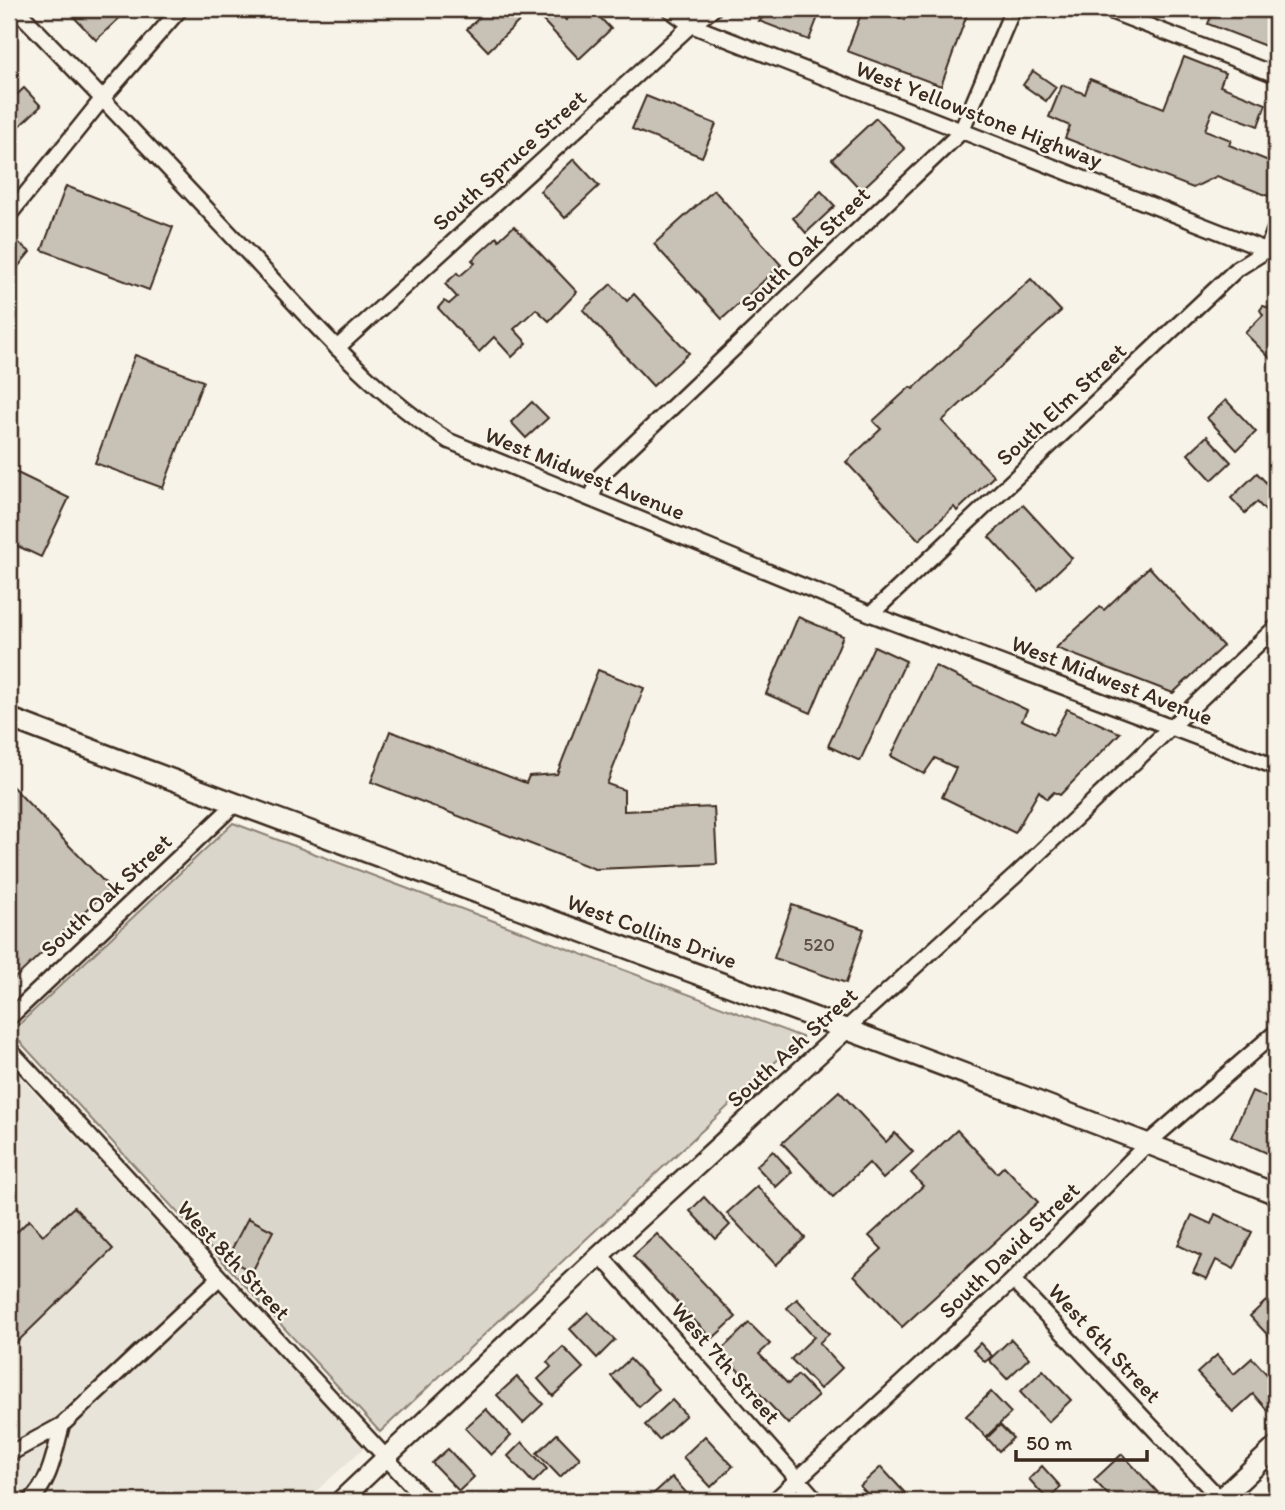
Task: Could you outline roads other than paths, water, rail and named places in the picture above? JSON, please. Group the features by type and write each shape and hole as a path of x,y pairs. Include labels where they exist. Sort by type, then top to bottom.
{"main road":[{"name":"West Collins Drive","path":"9,718 235,804 847,1028 1276,1194"},
{"path":"1220,1501 1276,1447"}],"street":[{"name":"West Midwest Avenue","path":"16,9 337,348 409,414 449,441 871,614 1276,767"},
{"path":"9,215 103,98 180,9"},
{"name":"West Yellowstone Highway","path":"669,9 691,25 1272,252"},
{"name":"South Spruce Street","path":"337,348 691,25 713,9"},
{"name":"South Oak Street","path":"591,498 601,475 961,132 1013,9"},
{"path":"1105,9 1276,75"},
{"path":"1272,252 1276,226"},
{"name":"South Elm Street","path":"871,614 1237,269 1272,252"},
{"name":"South Ash Street","path":"340,1501 600,1255 1016,875 1276,627"},
{"name":"South Oak Street","path":"9,1018 235,804"},
{"name":"South David Street","path":"774,1501 1013,1280 1148,1143 1276,1032"},
{"name":"West 8th Street","path":"9,1049 426,1501"},
{"name":"West 7th Street","path":"600,1255 817,1501"},
{"path":"9,1454 62,1425 219,1278"},
{"name":"West 6th Street","path":"1013,1280 1220,1501"},
{"path":"30,1501 40,1492 47,1479 62,1425"}]}
